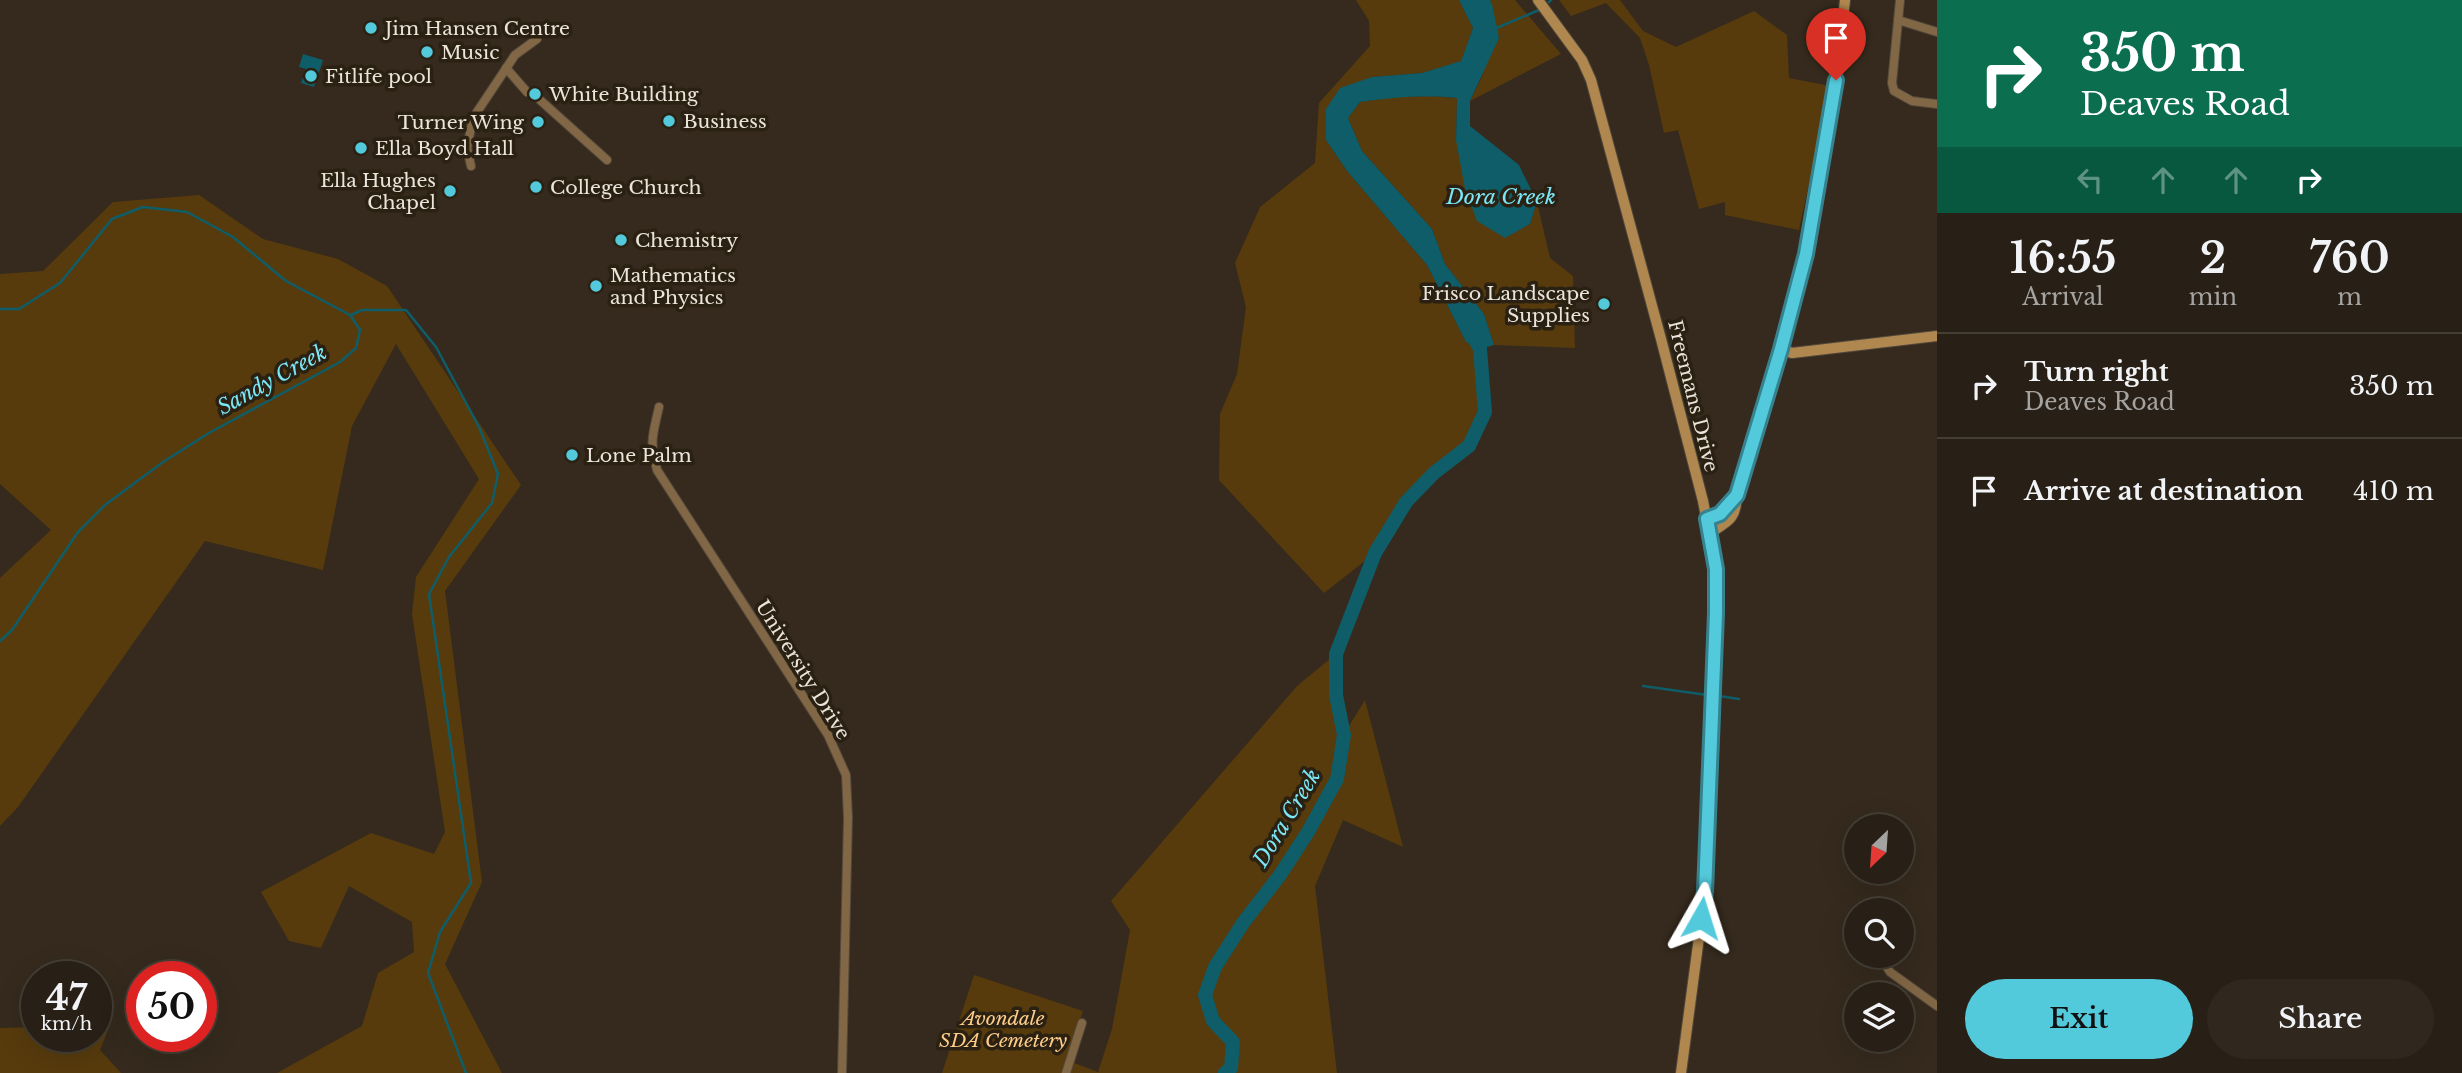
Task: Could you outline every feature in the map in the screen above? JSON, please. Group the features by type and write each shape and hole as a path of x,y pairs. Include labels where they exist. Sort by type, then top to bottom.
{"main road":[{"name":"Freemans Drive","path":"1538,0 1588,70 1661,339 1707,519 1716,569 1705,892 1681,1073"},
{"path":"1710,533 1730,521 1735,514 1737,495 1781,349 1806,254 1830,118 1845,0"},
{"path":"1781,349 1793,353 1937,336"},
{"path":"1707,519 1720,514 1737,495"}],"street":[{"path":"1900,0 1892,83 1894,91 1912,101 1937,104"},
{"path":"1898,20 1937,32"},
{"path":"471,166 467,148 473,118 515,55 537,38"},
{"path":"506,68 527,92"},
{"path":"540,100 607,160"},
{"name":"University Drive","path":"659,407 651,434 652,454 657,470 828,735 845,775 848,818 842,1073"},
{"path":"1888,968 1937,1006"},
{"path":"1066,1073 1082,1023"}],"green space":[{"path":"1356,0 1459,0 1473,28 1461,62 1422,73 1372,77 1326,109 1326,140 1347,171 1427,265 1466,342 1480,349 1485,412 1469,446 1434,473 1406,502 1375,553 1324,593 1219,480 1220,414 1237,374 1246,307 1235,263 1260,207 1315,163 1319,103 1370,46 1369,21"},
{"path":"1490,0 1515,0 1561,54 1470,101 1482,76 1492,4"},
{"path":"1559,0 1620,0 1643,31 1676,47 1754,11 1787,35 1789,78 1830,86 1799,230 1725,215 1725,202 1699,209 1678,130 1664,133 1649,65 1640,38 1606,3 1571,16"},
{"path":"1393,97 1457,98 1456,140 1530,224 1537,202 1550,258 1573,276 1575,348 1494,345 1484,314 1445,264 1432,229 1362,151 1348,118 1360,102"},
{"path":"199,195 263,239 338,259 387,286 521,485 445,591 482,882 445,964 502,1073 277,1073 362,1026 378,973 414,952 412,922 349,886 321,948 289,941 261,892 371,833 434,854 445,832 412,614 416,577 479,479 396,344 352,426 323,570 205,541 18,807 0,826 0,578 51,530 0,484 0,274 43,271 113,202"},
{"path":"1336,654 1336,695 1344,734 1365,700 1403,847 1343,820 1315,886 1337,1073 1071,1073 1074,1063 1098,1072 1112,1029 1130,930 1111,901 1297,686"},
{"name":"Avondale SDA Cemetery","path":"974,975 1083,1011 1062,1073 942,1073"},
{"path":"21,1027 21,1052 102,1052 121,1073 0,1073 0,1028"}],"water":[{"name":"Dora Creek","path":"1459,0 1490,0 1492,4 1499,38 1470,101 1470,126 1519,165 1537,202 1530,224 1505,238 1477,221 1465,189 1456,140 1457,98 1408,97 1360,102 1348,118 1362,151 1432,229 1445,264 1484,314 1494,345 1480,349 1466,342 1427,265 1347,171 1326,140 1326,109 1340,88 1372,77 1422,73 1461,61 1473,28"},
{"name":"Fitlife pool","path":"303,54 323,60 314,87 301,83 306,69 299,67"}],"waterway":[{"path":"1494,29 1539,10"},
{"name":"Sandy Creek","path":"0,309 19,309 60,283 112,219 143,207 187,212 233,237 286,281 350,315 360,330 356,348 340,362 209,433 163,462 105,505 78,532 12,630 0,641"},
{"path":"351,315 362,310 406,310 436,347 479,427 498,474 492,503 449,557 429,594 471,883 440,932 428,973 466,1073"},
{"name":"Dora Creek","path":"1225,1073 1231,1068 1233,1042 1213,1021 1205,995 1215,967 1308,832 1337,779 1344,735 1336,695 1336,654 1375,553 1406,502 1434,473 1469,446 1485,412 1480,349 1472,333"},
{"path":"1643,686 1707,695"},
{"path":"1719,696 1739,699"}],"place":[{"name":"Jim Hansen Centre","path":"371,28"},
{"name":"Music","path":"427,52"},
{"name":"Fitlife pool","path":"311,76"},
{"name":"White Building","path":"535,94"},
{"name":"Business","path":"669,121"},
{"name":"Turner Wing","path":"538,122"},
{"name":"Ella Boyd Hall","path":"361,148"},
{"name":"College Church","path":"536,187"},
{"name":"Ella Hughes Chapel","path":"450,191"},
{"name":"Chemistry","path":"621,240"},
{"name":"Mathematics and Physics","path":"596,286"},
{"name":"Frisco Landscape Supplies","path":"1604,304"},
{"name":"Lone Palm","path":"572,455"}],"route":[{"path":"1701,918 1705,892 1716,613 1716,569 1707,519 1728,508 1737,495 1781,349 1806,254 1836,80"}]}
